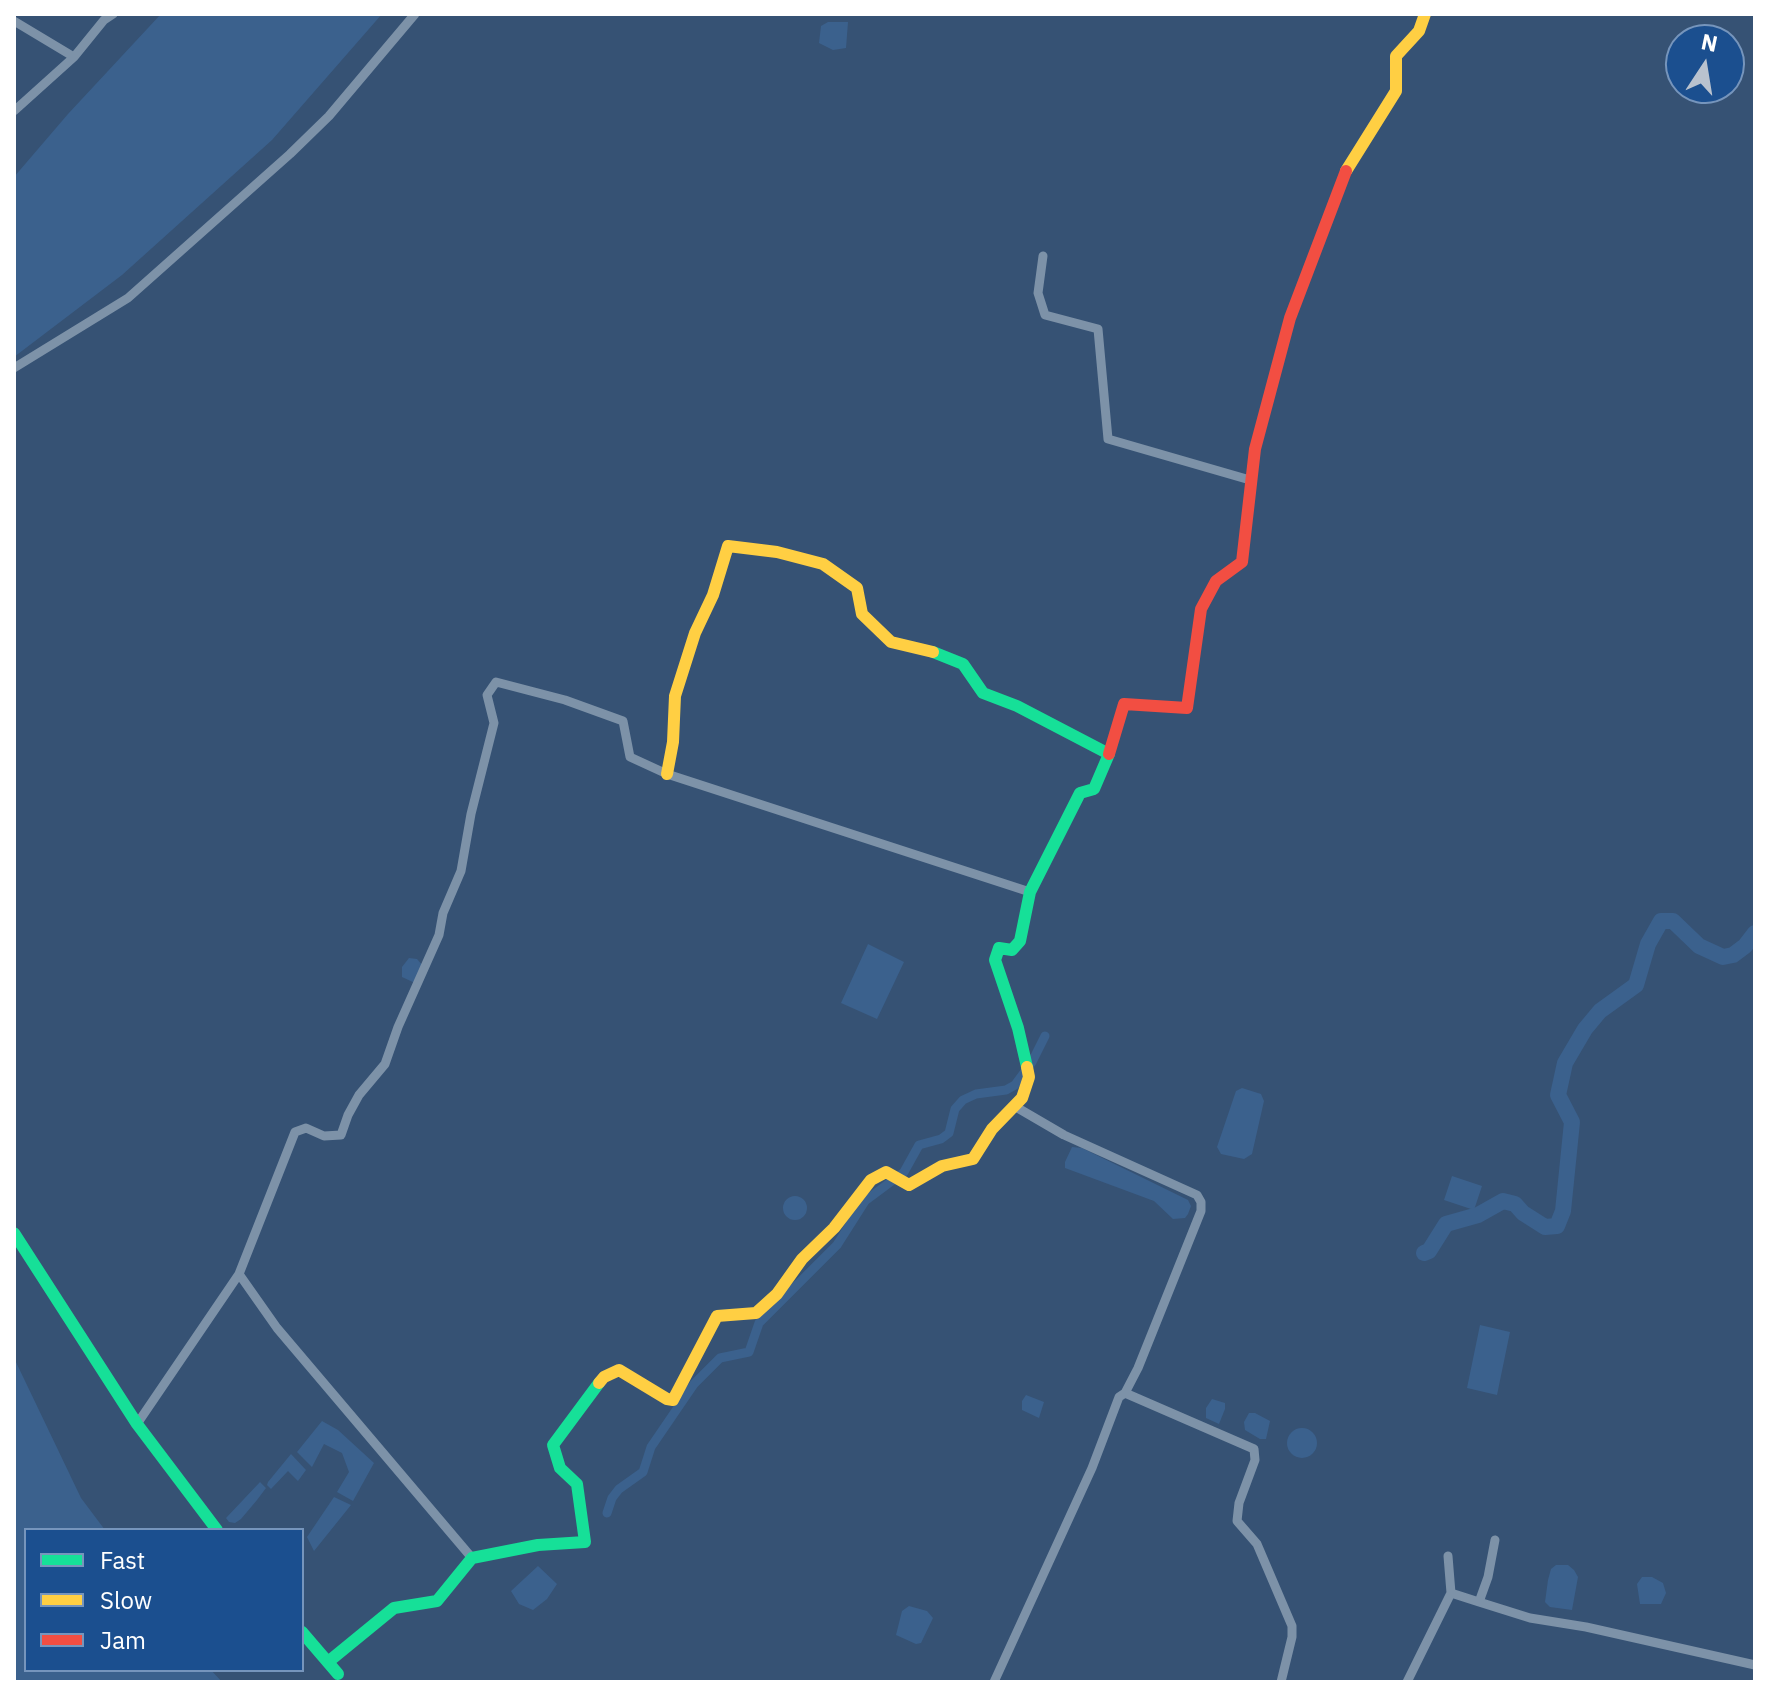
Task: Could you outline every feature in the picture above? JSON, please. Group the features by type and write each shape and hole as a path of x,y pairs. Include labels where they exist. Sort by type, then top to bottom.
{"street":[{"path":"14,111 74,57 102,17 113,14"},
{"path":"14,368 140,288 329,116 415,14"},
{"path":"328,1662 394,1608 437,1601 472,1558 538,1545 585,1542 577,1484 560,1468 553,1445 604,1377 619,1370 673,1400 717,1316 756,1313 777,1294 802,1259 834,1228 871,1180 883,1173 894,1176 905,1185 914,1184 942,1166 973,1159 992,1129 1022,1098 1029,1077 1018,1028 995,960 999,948 1012,950 1020,941 1030,892 1080,793 1094,789 1109,754 1124,704 1187,708 1201,609 1216,581 1242,562 1255,449 1290,318 1341,178 1396,91 1396,56 1419,31 1425,14"},
{"path":"14,21 74,57"},
{"path":"1043,256 1038,293 1045,315 1098,329 1108,439 1250,480"},
{"path":"667,774 673,742 675,696 728,546 777,552 823,564 857,588 862,614 891,642 920,647 963,664 983,693 1017,706 1109,754"},
{"path":"137,1424 239,1274 295,1132 306,1128 324,1136 341,1135 359,1095 385,1064 398,1027 421,981 461,871 471,814 494,723 487,695 496,682 565,700 623,721 630,757 667,774 1030,892"},
{"path":"994,1682 1092,1468 1119,1397 1125,1393 1138,1368 1201,1211 1197,1195 1064,1135 1016,1107"},
{"path":"14,1233 137,1424 215,1528"},
{"path":"239,1274 277,1328 472,1558"},
{"path":"1125,1393 1254,1449 1255,1460 1239,1503 1237,1521 1257,1544 1292,1626 1281,1682"},
{"path":"1479,1602 1488,1577 1495,1540"},
{"path":"1407,1682 1451,1593 1448,1556"},
{"path":"1451,1593 1530,1618 1586,1627 1755,1665"},
{"path":"304,1634 342,1678"}],"water":[{"path":"161,14 382,14 272,140 122,275 14,357 14,177"},
{"path":"828,22 848,22 846,48 833,50 819,43 821,26"},
{"path":"868,944 904,962 877,1019 841,1003"},
{"path":"409,958 417,959 423,966 415,983 402,977 402,967"},
{"path":"1242,1088 1261,1094 1264,1101 1252,1154 1244,1159 1221,1154 1217,1147 1236,1091"},
{"path":"1072,1147 1082,1148 1188,1200 1191,1206 1188,1214 1185,1218 1173,1219 1154,1201 1065,1168"},
{"path":"1452,1176 1482,1186 1474,1210 1444,1200"},
{"path":"795,1196 803,1200 807,1208 803,1216 795,1220 787,1216 783,1208 787,1200"},
{"path":"1480,1325 1510,1332 1497,1395 1467,1388"},
{"path":"14,1358 81,1498 104,1528 24,1528 24,1672 213,1672 222,1682 14,1682"},
{"path":"1026,1395 1044,1402 1039,1418 1022,1410"},
{"path":"1212,1399 1225,1403 1219,1424 1206,1418 1206,1408"},
{"path":"1249,1413 1270,1421 1266,1439 1245,1430 1244,1422"},
{"path":"322,1421 338,1430 374,1463 353,1501 337,1492 349,1472 342,1453 324,1444 312,1467 297,1452"},
{"path":"1302,1428 1313,1432 1317,1443 1313,1454 1302,1458 1291,1454 1287,1443 1291,1432"},
{"path":"291,1454 306,1470 298,1481 288,1471 271,1489 268,1482"},
{"path":"260,1482 266,1488 257,1500 241,1519 235,1523 229,1522 226,1518"},
{"path":"334,1497 351,1505 314,1551 307,1537"},
{"path":"1556,1565 1568,1565 1578,1577 1572,1610 1550,1607 1545,1602 1551,1569"},
{"path":"538,1566 557,1584 547,1599 533,1610 519,1604 511,1591"},
{"path":"1642,1577 1652,1577 1663,1583 1666,1593 1661,1604 1640,1604 1637,1584"},
{"path":"909,1606 927,1611 933,1618 921,1643 916,1644 896,1635 902,1611"}],"waterway":[{"path":"1424,1253 1429,1251 1446,1224 1478,1215 1503,1201 1515,1204 1545,1227 1557,1226 1563,1211 1572,1122 1558,1095 1565,1063 1600,1011 1636,985 1648,944 1661,921 1673,921 1699,946 1723,957 1733,955 1755,933"},
{"path":"607,1513 619,1489 643,1472 651,1447 694,1384 720,1358 749,1352 759,1323 837,1245 865,1201 904,1172 919,1145 941,1139 949,1133 955,1109 963,1100 1015,1085 1032,1062 1045,1036"}],"traffic: fast":[{"path":"933,652 963,664 983,693 1017,706 1109,754 1094,789 1080,793 1030,892 1020,941 1012,950 999,948 995,960 1018,1028 1027,1067"},
{"path":"14,1233 137,1424 215,1528"},
{"path":"328,1662 394,1608 437,1601 472,1558 538,1545 585,1542 577,1484 560,1468 553,1445 599,1383"},
{"path":"304,1634 338,1674"}],"traffic: slow":[{"path":"1346,171 1396,91 1396,56 1419,31 1425,14"},
{"path":"667,774 673,742 675,696 728,546 777,552 823,564 857,588 862,614 891,642 933,652"},
{"path":"599,1383 619,1370 673,1400 717,1316 756,1313 777,1294 802,1259 834,1228 871,1180 886,1172 909,1185 942,1166 973,1159 992,1129 1022,1098 1029,1077 1027,1067"}],"traffic: jam":[{"path":"1109,754 1124,704 1187,708 1201,609 1216,581 1242,562 1255,449 1290,318 1346,171"}]}
